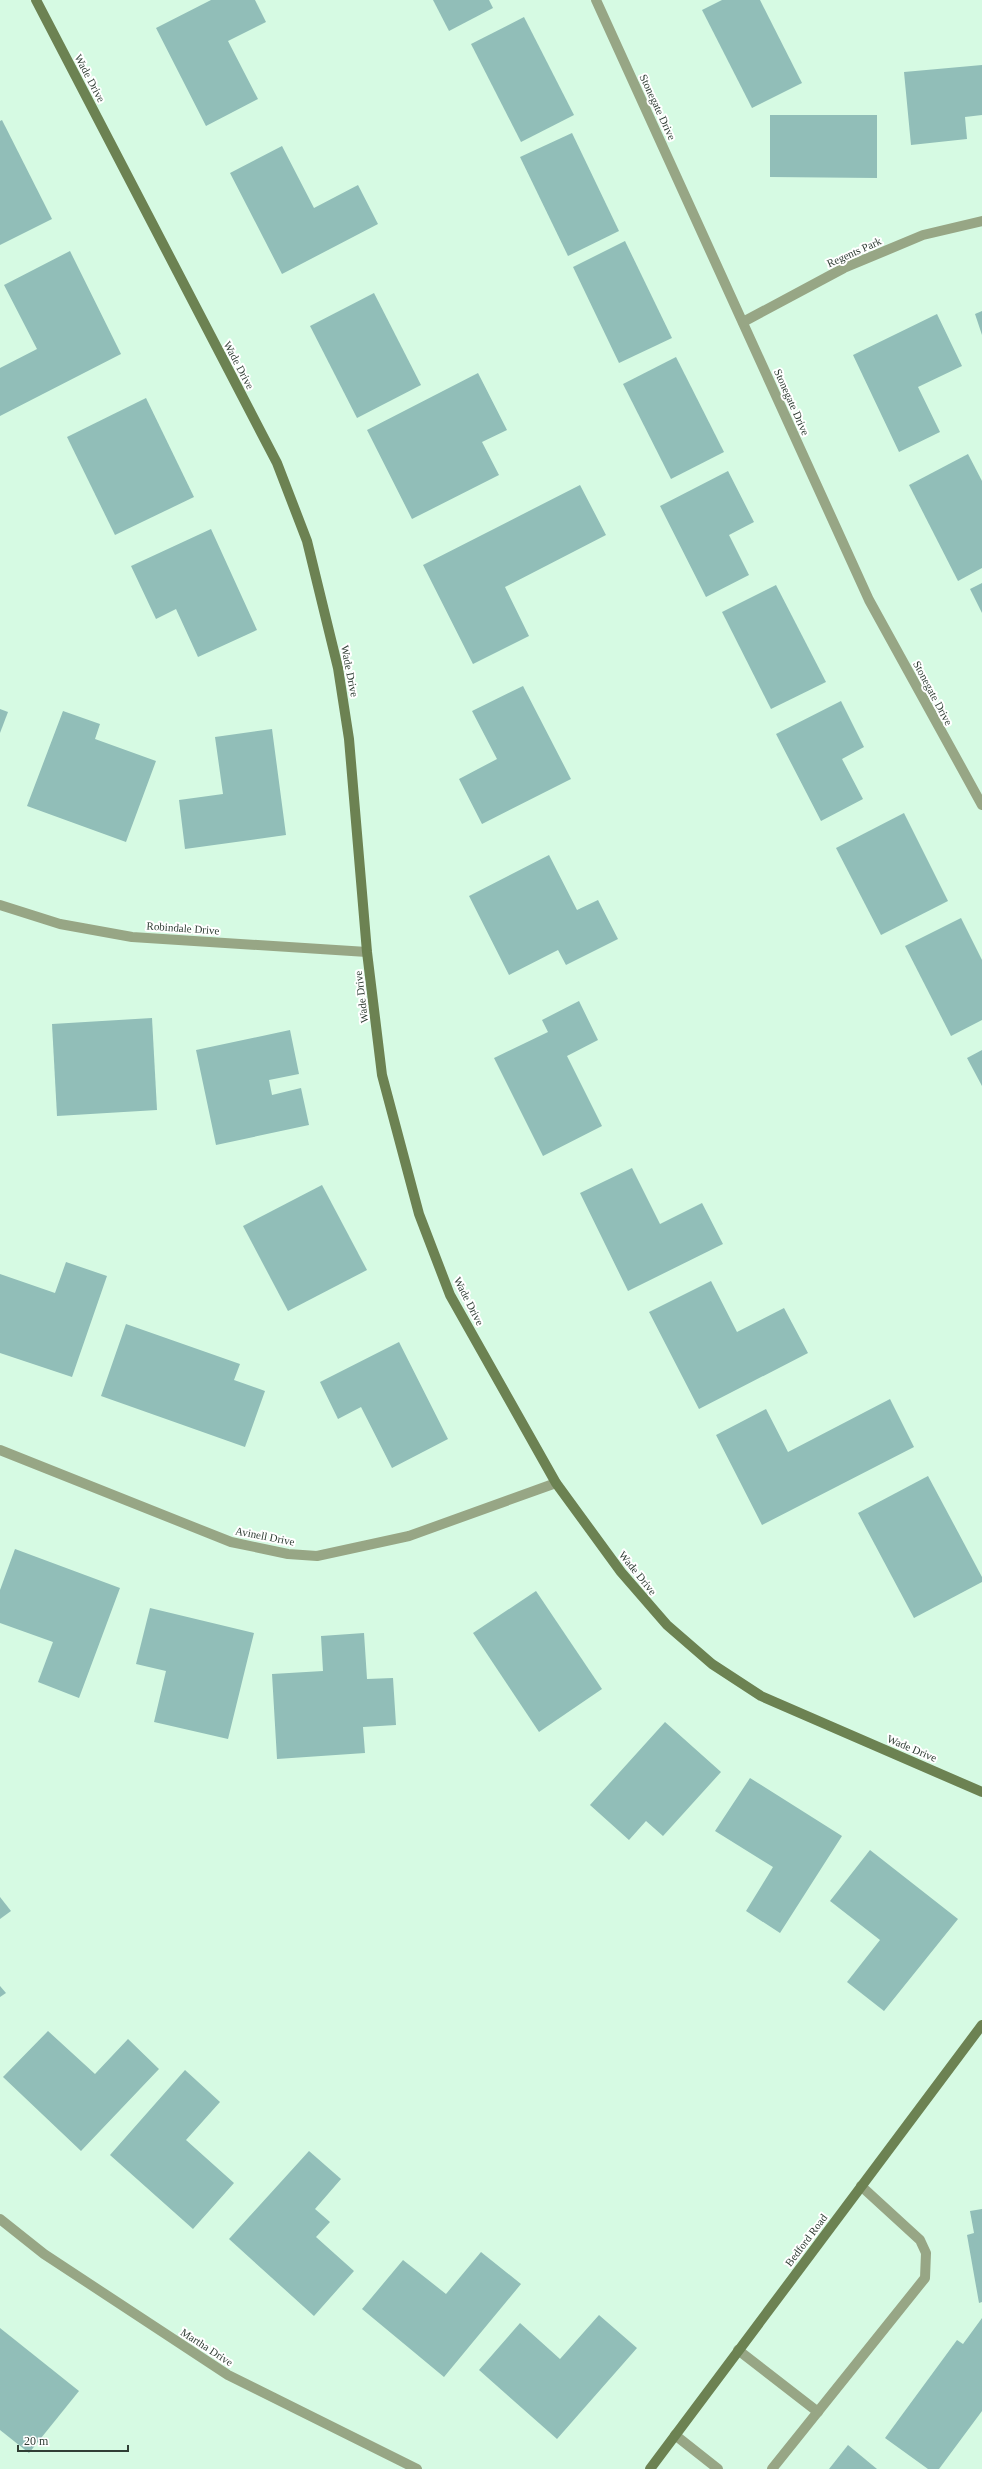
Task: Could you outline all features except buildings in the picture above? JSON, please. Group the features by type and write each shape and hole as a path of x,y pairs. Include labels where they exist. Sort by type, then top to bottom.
{"street":[{"name":"Wade Drive","path":"36,0 277,463 307,541 338,668 349,738 367,952 382,1075 419,1214 450,1295 556,1483 620,1572 667,1626 712,1664 761,1696 982,1792"},
{"name":"Stonegate Drive","path":"596,0 869,600 982,805"},
{"name":"Regents Park","path":"743,322 844,268 923,235 982,221"},
{"name":"Robindale Drive","path":"0,906 60,924 132,937 367,952"},
{"name":"Avinell Drive","path":"0,1450 230,1542 288,1554 317,1556 409,1536 556,1483"},
{"name":"Bedford Road","path":"650,2469 982,2025"},
{"path":"772,2469 925,2278 926,2254 920,2240 862,2186"},
{"name":"Martha Drive","path":"0,2220 44,2254 228,2375 417,2469"},
{"path":"738,2350 818,2412"},
{"path":"675,2435 718,2469"}]}
